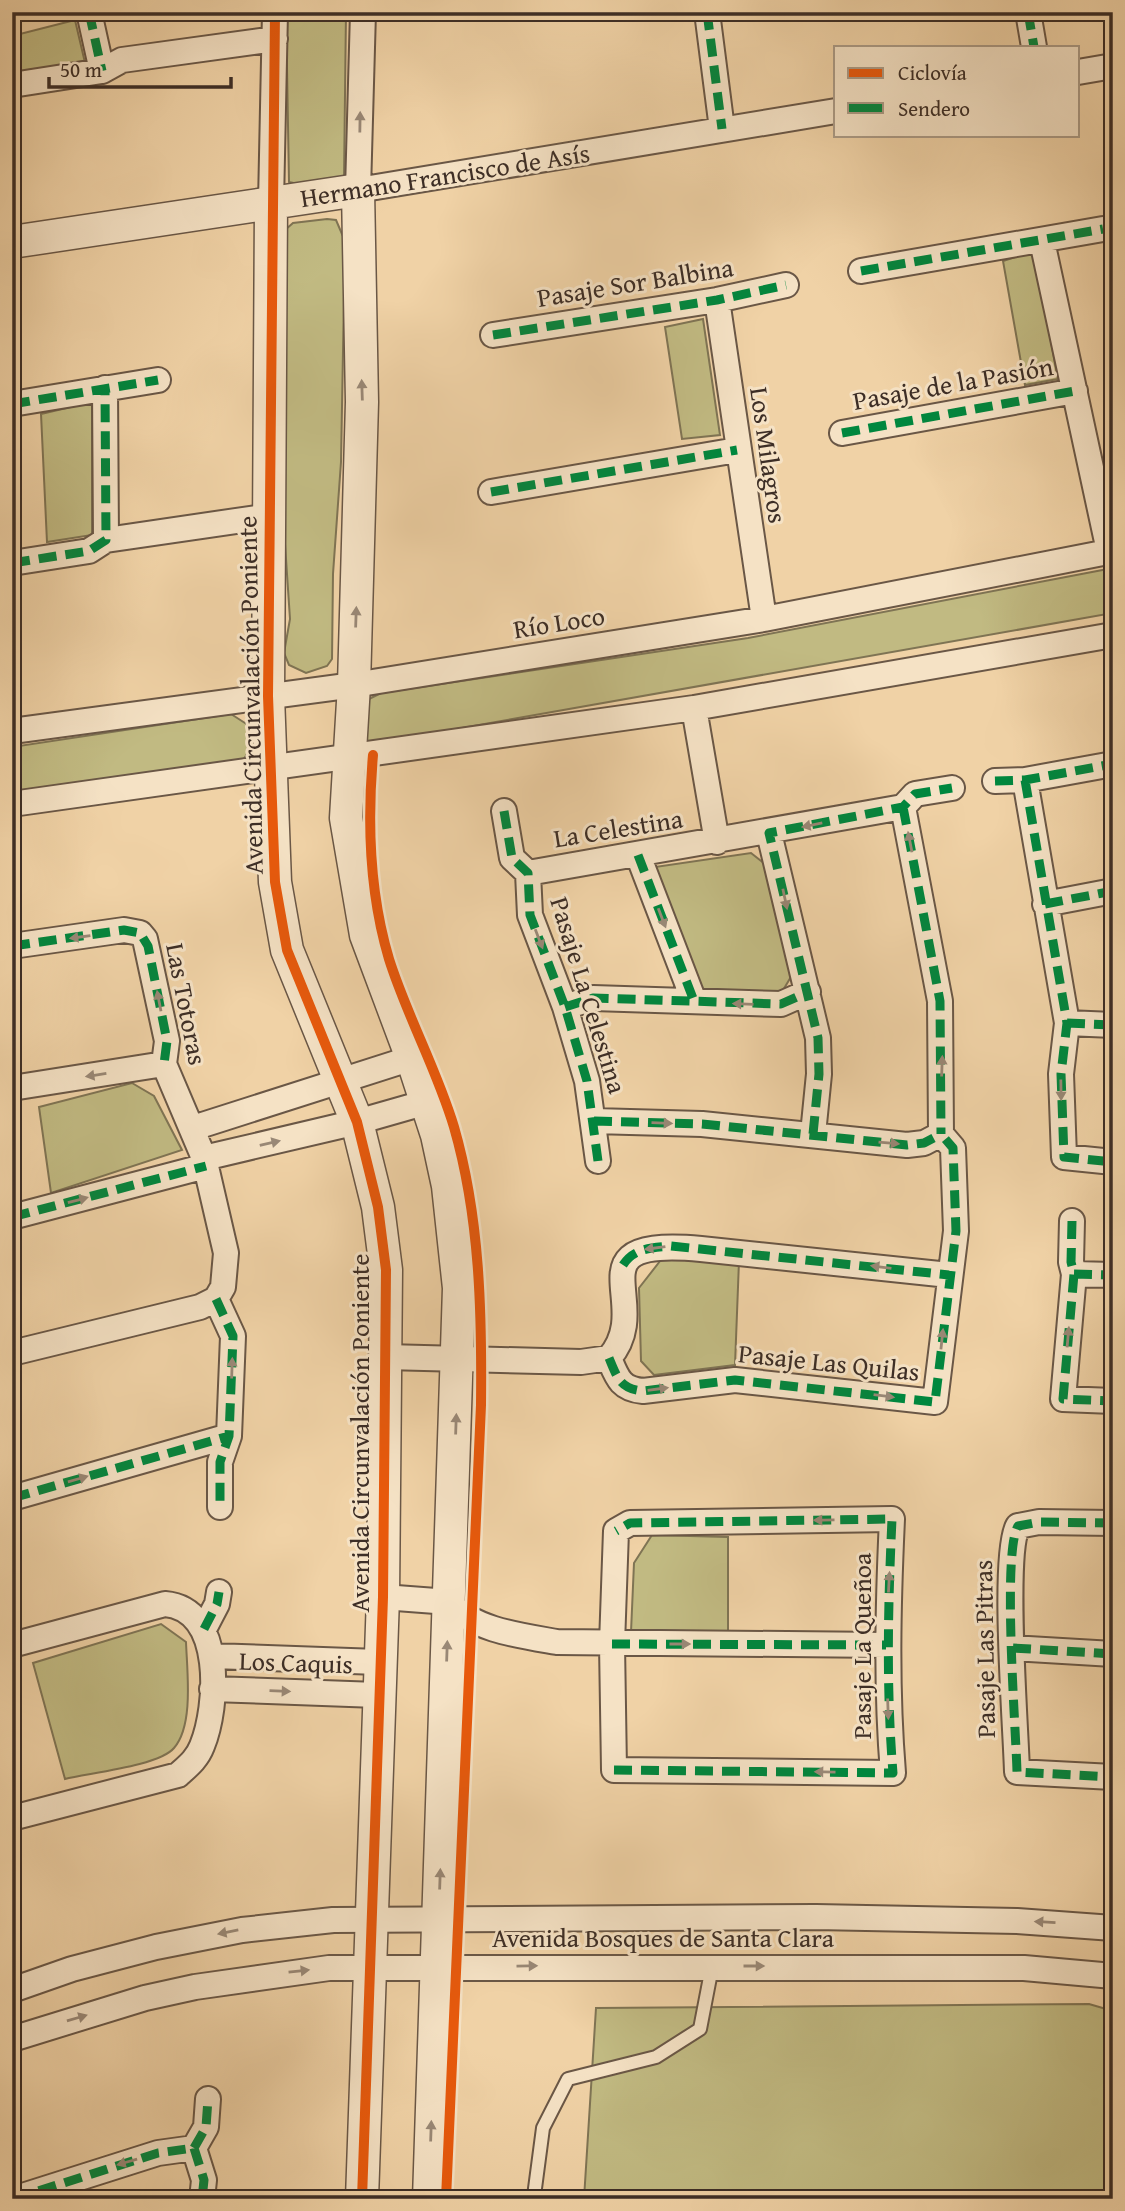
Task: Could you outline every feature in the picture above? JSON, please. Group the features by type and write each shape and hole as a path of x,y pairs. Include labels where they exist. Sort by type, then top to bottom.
{"street":[{"path":"89,12 102,71"},
{"name":"Avenida Circunvalación Poniente","path":"275,12 268,696 275,882 287,950 357,1122 378,1207 386,1270 383,1597 369,1918 362,2199"},
{"path":"363,12 358,190 362,402 354,685 346,818 359,907 377,970 427,1102 443,1162 454,1230 459,1288 429,2199"},
{"path":"707,12 722,129"},
{"path":"1028,12 1034,46"},
{"path":"12,85 102,71 121,60 275,39"},
{"path":"1080,72 1113,66"},
{"name":"Hermano Francisco de Asís","path":"12,242 358,190 834,111"},
{"path":"860,271 1103,229"},
{"path":"1042,241 1111,551"},
{"name":"Pasaje Sor Balbina","path":"493,335 717,300 786,285"},
{"name":"Los Milagros","path":"717,300 764,619"},
{"path":"12,404 158,380"},
{"path":"105,388 106,540"},
{"name":"Pasaje de la Pasión","path":"842,433 1075,391"},
{"path":"491,492 737,450"},
{"path":"12,563 89,551 106,540 270,516"},
{"name":"Río Loco","path":"12,731 354,685 764,619 1111,551"},
{"path":"12,804 694,708 1113,635"},
{"name":"La Celestina","path":"694,708 717,842"},
{"path":"995,781 1025,780 1113,764"},
{"path":"1025,780 1067,1023 1060,1074 1064,1157 1113,1162"},
{"path":"813,1135 819,1074 818,1038 808,992 801,976 769,833 903,807 915,794 953,788"},
{"path":"594,1121 702,1124 916,1145 941,1134 940,1001 903,807"},
{"name":"Pasaje La Celestina","path":"504,811 512,858 528,873 530,915 565,1007 587,1081 598,1161"},
{"name":"La Celestina","path":"528,873 769,833"},
{"path":"638,855 695,1001"},
{"path":"1045,904 1113,891"},
{"name":"Las Totoras","path":"12,946 124,930 140,933 148,946 167,1041 164,1064 205,1162 226,1253 223,1287 216,1299"},
{"path":"565,1007 593,998 781,1004 808,992"},
{"path":"1067,1023 1113,1025"},
{"path":"193,1128 412,1058"},
{"path":"12,1088 164,1064"},
{"path":"12,1217 427,1102"},
{"name":"Pasaje Las Quilas","path":"609,1357 621,1384 629,1390 643,1391 735,1380 935,1402 956,1211 953,1149 941,1134"},
{"path":"1072,1221 1071,1262 1074,1274 1063,1399 1113,1401"},
{"path":"386,1357 581,1362 609,1357 623,1334 623,1265 630,1255 671,1246 949,1275"},
{"path":"1074,1274 1113,1275"},
{"path":"12,1353 200,1307 216,1299 233,1336 229,1436 220,1462 220,1507"},
{"path":"12,1498 229,1436"},
{"name":"Pasaje La Queñoa","path":"892,1519 886,1645 887,1712 893,1773 614,1770 611,1644 616,1531 630,1523 892,1519"},
{"name":"Pasaje Las Pitras","path":"1113,1523 1039,1522 1018,1526 1011,1554 1017,1772 1113,1777"},
{"path":"204,1629 217,1604 219,1592"},
{"path":"383,1597 449,1602 460,1616 521,1635 557,1642 886,1645"},
{"path":"12,1646 165,1604 180,1607 204,1629 212,1656 212,1689 202,1747 193,1762 178,1775 12,1818"},
{"path":"1013,1648 1113,1654"},
{"name":"Los Caquis","path":"212,1656 379,1662"},
{"name":"Los Caquis","path":"212,1689 377,1695"},
{"name":"Avenida Bosques de Santa Clara","path":"12,1990 72,1969 168,1944 242,1930 369,1918 908,1918 1017,1921 1113,1928"},
{"name":"Avenida Bosques de Santa Clara","path":"12,2039 145,1998 195,1987 275,1974 368,1967 1024,1968 1113,1976"},
{"path":"202,2199 204,2180 194,2148 206,2127 208,2099"},
{"path":"13,2199 158,2153 194,2148"}],"lane":[{"path":"534,2196 543,2128 568,2079 656,2057 700,2029 712,1966"}],"shaded area":[{"path":"286,12 346,12 344,178 303,185 289,182"},
{"path":"75,20 86,67 12,74 12,36"},
{"path":"336,220 345,241 341,462 333,574 332,659 327,666 306,673 289,665 284,653 290,619 280,469 285,230 293,223"},
{"path":"1034,251 1058,379 1025,385 1003,261"},
{"path":"703,319 720,435 682,439 665,327"},
{"path":"92,402 92,535 47,542 41,414"},
{"path":"1113,568 1113,613 371,744 364,739 365,701 381,693 748,638"},
{"path":"231,714 248,725 249,751 240,765 12,793 12,747"},
{"path":"751,853 770,868 792,975 779,997 702,994 655,867"},
{"path":"132,1083 154,1096 182,1150 51,1193 39,1107"},
{"path":"664,1256 739,1261 735,1365 654,1375 641,1361 639,1288"},
{"path":"652,1535 728,1537 728,1634 631,1632 634,1563"},
{"path":"161,1624 186,1642 187,1712 180,1738 174,1748 154,1760 65,1779 33,1663"},
{"path":"1089,2004 1113,2011 1113,2199 584,2199 596,2008"}],"marked path":[{"path":"89,12 102,71"},
{"path":"707,12 722,129"},
{"path":"1028,12 1034,46"},
{"path":"861,271 1103,229"},
{"path":"493,335 717,300 786,285"},
{"path":"12,404 158,380"},
{"path":"12,563 89,551 106,540 105,388"},
{"path":"842,433 1075,391"},
{"path":"491,492 737,450"},
{"path":"995,781 1025,780 1113,764"},
{"path":"1025,780 1067,1023 1061,1074 1064,1157 1113,1162"},
{"path":"813,1134 819,1074 818,1038 769,833 903,807 915,794 952,788"},
{"path":"903,807 940,1001 941,1134"},
{"path":"504,811 512,858 528,873 530,915 565,1007 587,1081 598,1161"},
{"path":"638,855 694,1001"},
{"path":"1045,904 1113,891"},
{"path":"12,946 124,930 140,933 148,946 167,1041 164,1064"},
{"path":"565,1007 593,998 781,1004 808,992"},
{"path":"1067,1023 1113,1025"},
{"path":"594,1121 702,1124 907,1145 924,1143 941,1134"},
{"path":"609,1358 620,1381 635,1390 735,1380 935,1402 956,1231 953,1148 941,1134"},
{"path":"12,1217 206,1166"},
{"path":"1072,1221 1071,1262 1074,1274 1063,1399 1113,1401"},
{"path":"623,1265 638,1252 671,1246 949,1275"},
{"path":"1074,1274 1113,1275"},
{"path":"216,1299 233,1336 229,1436 220,1462 220,1507"},
{"path":"12,1498 229,1436"},
{"path":"614,1770 893,1773 888,1646 892,1519 630,1523 616,1531"},
{"path":"1113,1523 1039,1522 1018,1526 1013,1543 1010,1605 1017,1772 1113,1777"},
{"path":"204,1629 217,1604 219,1592"},
{"path":"612,1644 886,1645"},
{"path":"1013,1648 1113,1654"},
{"path":"194,2148 206,2127 208,2099"},
{"path":"194,2148 204,2180 202,2199"},
{"path":"13,2199 158,2153 194,2148"}],"cycle path":[{"path":"275,12 268,696 275,882 287,950 357,1122 378,1207 386,1270 383,1597 362,2199"},
{"path":"373,755 370,832 377,909 396,980 439,1085 463,1161 474,1230 480,1300 481,1405 446,2199"}]}
